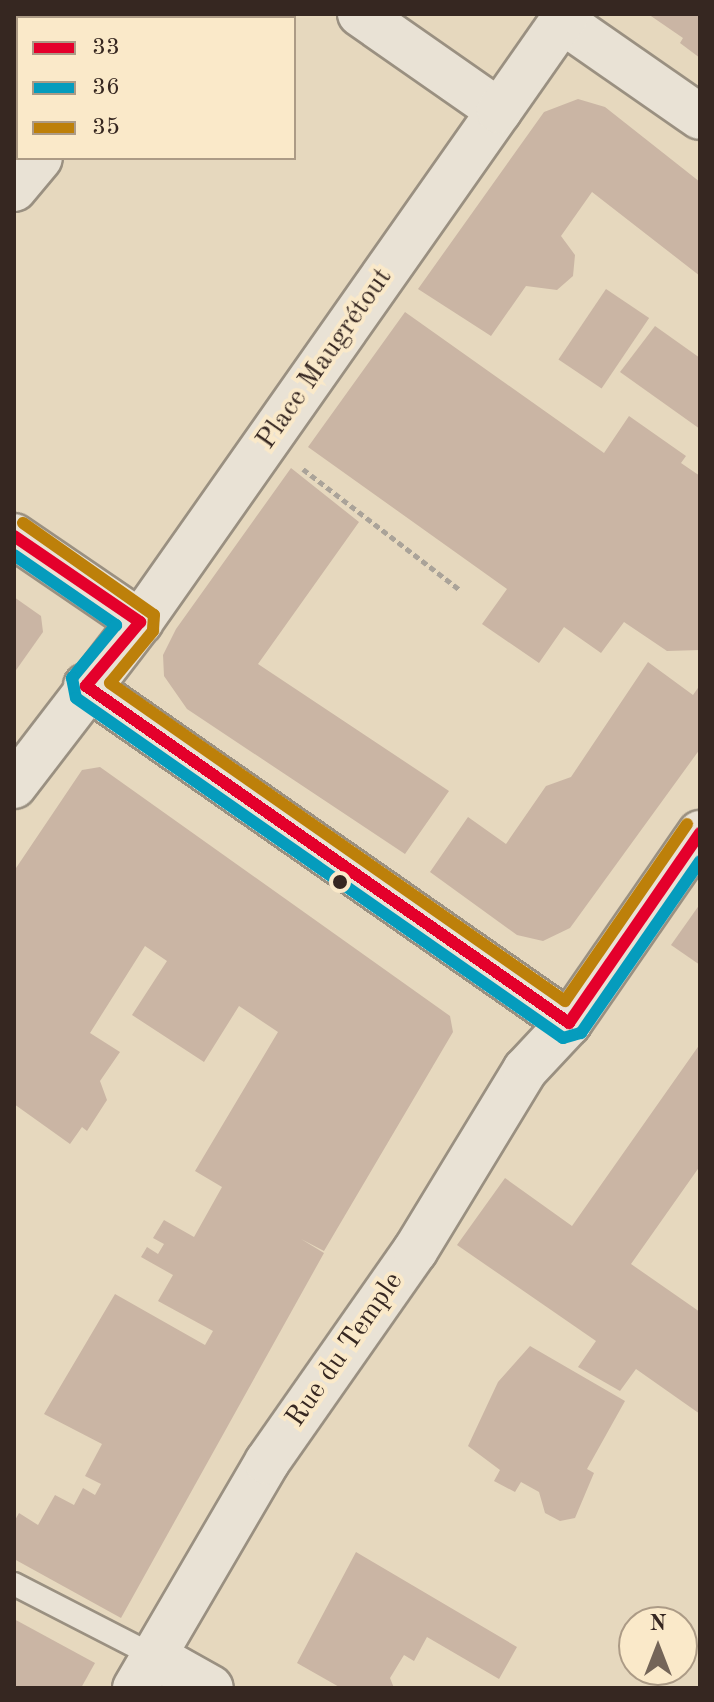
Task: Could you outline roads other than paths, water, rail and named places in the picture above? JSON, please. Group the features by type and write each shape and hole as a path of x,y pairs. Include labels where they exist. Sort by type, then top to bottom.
{"street":[{"path":"360,14 499,111"},
{"path":"565,18 700,117"},
{"name":"Place Maugrétout","path":"14,786 86,686 140,622 565,18"},
{"path":"14,189 38,160"},
{"path":"14,536 140,622"},
{"path":"86,686 569,1023"},
{"name":"Rue du Temple","path":"144,1672 267,1462 415,1251 525,1070 569,1023 700,833"},
{"path":"144,1672 211,1688"}],"lane":[{"path":"14,1584 144,1672"}]}
